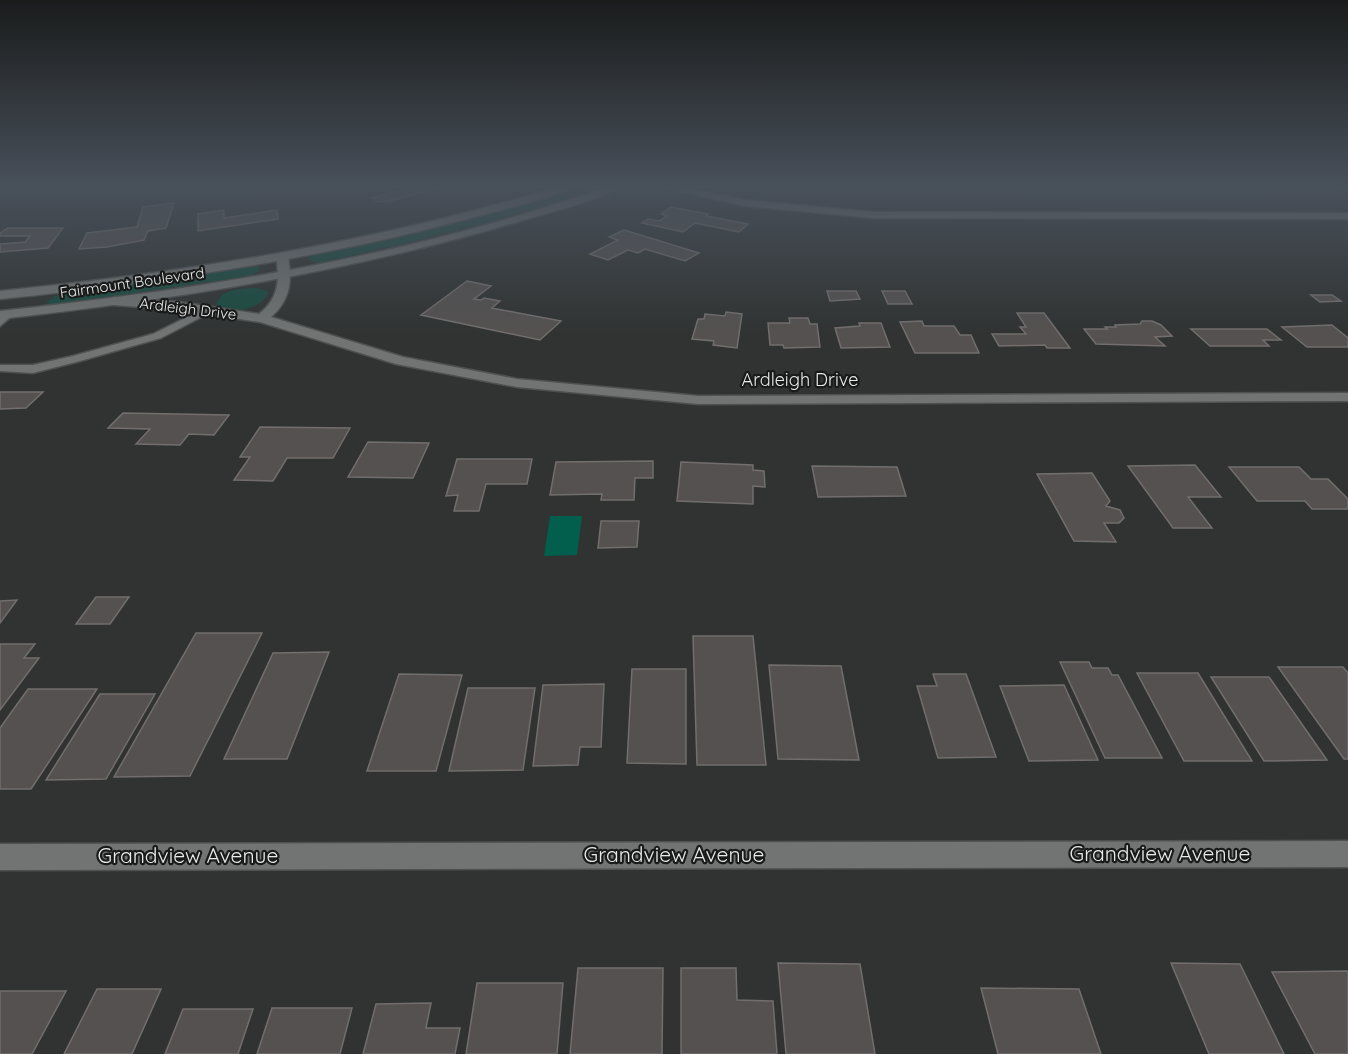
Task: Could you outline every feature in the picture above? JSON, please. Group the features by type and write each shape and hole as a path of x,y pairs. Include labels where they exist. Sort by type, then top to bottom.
{"street":[{"name":"Fairmount Boulevard","path":"0,295 144,279 282,256 380,235"},
{"name":"Fairmount Boulevard","path":"3,318 286,273 456,235"},
{"name":"Ardleigh Drive","path":"262,318 278,304 285,284 286,273 282,256"},
{"path":"3,318 24,293"},
{"name":"Ardleigh Drive","path":"114,301 262,318 401,361 517,383 698,400 1348,397"},
{"name":"Grandview Avenue","path":"0,857 1348,854"}],"lane":[{"path":"0,368 33,369 96,354 158,336 207,310"}],"shaded area":[{"path":"394,235 438,235 318,263 307,259 314,255"},
{"path":"258,266 261,270 250,276 52,305 46,302 56,296 76,291"},
{"path":"256,288 267,291 268,294 252,307 229,310 216,305 218,300 227,293 238,289"},
{"path":"550,516 582,516 577,555 544,556"}],"building":[{"path":"58,235 48,248 0,252 0,244 25,242 30,236 0,236"},
{"path":"86,235 146,235 144,240 107,247 79,249"},
{"path":"641,235 699,253 685,261 645,249 638,253 628,250 608,260 590,254 618,240 609,237"},
{"path":"467,281 491,286 474,299 500,301 492,308 561,321 540,340 421,315"},
{"path":"827,291 856,291 860,299 830,301"},
{"path":"882,291 905,291 912,304 888,304"},
{"path":"1311,295 1332,295 1341,301 1320,302"},
{"path":"726,312 742,314 737,348 713,345 714,341 692,339 698,319 704,319 705,314 725,316"},
{"path":"1017,313 1044,313 1070,348 1047,348 1045,345 999,346 992,334 1026,334 1020,327 1026,327"},
{"path":"789,318 808,318 810,324 817,324 820,347 784,348 783,345 770,345 768,323 790,323"},
{"path":"922,321 924,326 954,326 960,335 971,335 979,353 915,353 900,322"},
{"path":"1142,321 1152,321 1161,325 1172,336 1155,337 1165,346 1096,344 1084,329 1107,329 1105,327 1140,324"},
{"path":"859,323 881,323 890,347 841,348 835,328 860,326"},
{"path":"1332,325 1348,338 1348,347 1307,347 1282,327"},
{"path":"1191,329 1267,329 1281,340 1263,340 1269,346 1210,346"},
{"path":"0,392 43,392 26,408 0,409"},
{"path":"123,413 229,415 214,435 189,434 180,445 136,444 150,429 108,428"},
{"path":"260,427 350,428 333,458 287,458 273,481 234,480 250,457 240,457"},
{"path":"368,442 429,443 413,478 348,477"},
{"path":"457,459 532,459 527,484 486,484 479,511 454,511 458,495 446,496"},
{"path":"653,461 653,478 635,478 634,500 601,500 602,494 550,495 556,462"},
{"path":"681,462 753,465 753,470 764,471 765,487 753,486 753,504 677,501"},
{"path":"1195,465 1221,497 1188,497 1212,528 1173,528 1128,466"},
{"path":"812,466 897,467 906,496 818,497"},
{"path":"1229,467 1299,467 1311,479 1328,479 1348,499 1348,509 1312,509 1305,501 1257,501"},
{"path":"1092,473 1110,501 1106,506 1120,510 1124,518 1119,523 1104,523 1116,542 1074,541 1037,474"},
{"path":"601,521 639,521 637,547 598,548"},
{"path":"96,597 129,597 110,624 76,624"},
{"path":"17,600 0,623 0,601"},
{"path":"196,633 262,633 190,776 114,777"},
{"path":"693,636 753,636 766,765 697,765"},
{"path":"0,644 35,644 24,658 39,658 0,710"},
{"path":"329,652 287,759 224,759 273,653"},
{"path":"1060,662 1089,662 1092,668 1108,668 1112,675 1118,675 1162,758 1105,758"},
{"path":"769,665 841,666 859,760 778,759"},
{"path":"1278,667 1343,667 1348,673 1348,759 1344,759"},
{"path":"632,669 686,669 686,764 627,763"},
{"path":"1137,673 1198,673 1252,761 1184,761"},
{"path":"399,674 462,675 436,771 367,771"},
{"path":"933,674 966,674 996,757 938,758 917,686 937,686"},
{"path":"1211,677 1269,677 1327,760 1264,761"},
{"path":"604,684 601,747 580,747 578,765 533,766 543,685"},
{"path":"1064,685 1098,760 1029,761 1000,686"},
{"path":"468,688 535,688 523,770 449,771"},
{"path":"28,689 97,689 31,789 0,789 0,728"},
{"path":"100,694 155,694 106,779 46,780"},
{"path":"778,963 860,964 875,1054 786,1054"},
{"path":"1171,963 1240,964 1284,1054 1209,1054"},
{"path":"578,968 663,968 662,1054 570,1054"},
{"path":"681,968 736,968 737,1000 773,1001 777,1054 681,1054"},
{"path":"1348,971 1348,1054 1315,1054 1272,972"},
{"path":"477,983 563,983 557,1054 466,1054"},
{"path":"981,988 1079,989 1101,1054 998,1054"},
{"path":"97,989 161,989 132,1054 64,1054"},
{"path":"0,991 66,991 32,1054 0,1054"},
{"path":"431,1003 426,1028 460,1028 455,1054 363,1054 376,1004"},
{"path":"272,1008 352,1008 340,1054 257,1054"},
{"path":"183,1009 253,1009 238,1054 165,1054"}]}
